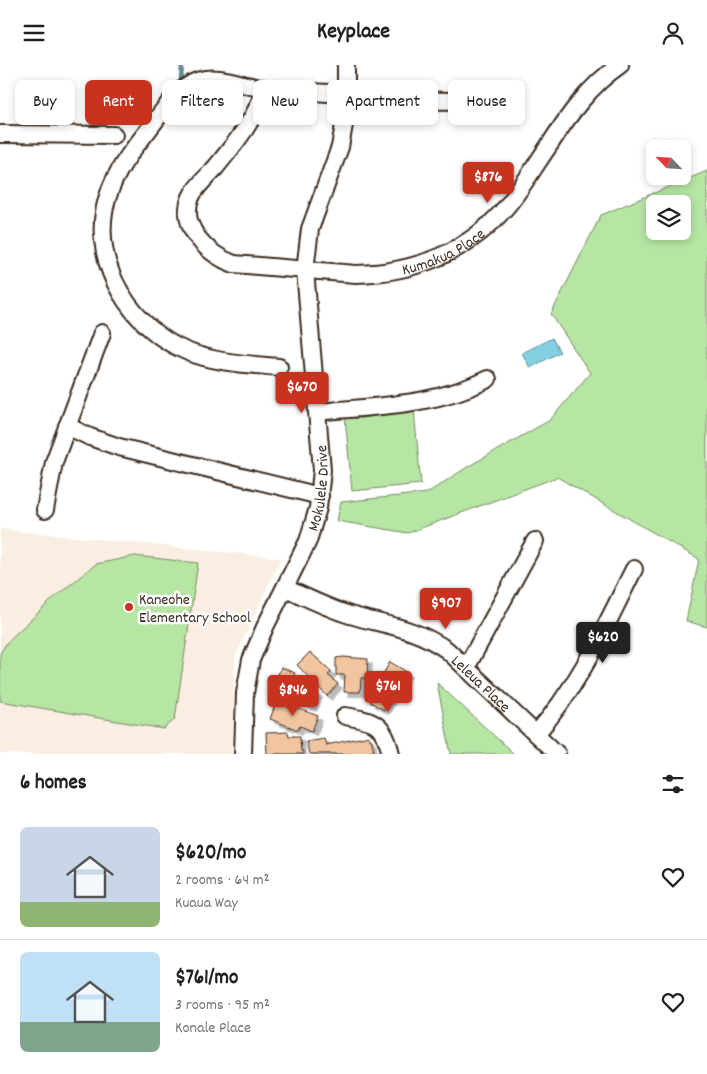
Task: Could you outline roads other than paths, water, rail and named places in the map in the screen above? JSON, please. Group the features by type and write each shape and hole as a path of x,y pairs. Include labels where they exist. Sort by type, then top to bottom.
{"street":[{"name":"Mokulele Drive","path":"346,65 346,80"},
{"name":"Kumakua Place","path":"253,117 245,132 191,197 188,211 189,218 200,240 207,249 225,261 244,266 356,274 394,271 431,261 465,243 487,226 506,206 569,115 599,82 620,65"},
{"path":"253,86 225,79 206,79 190,85 177,95 127,157 114,180 105,209 104,241 107,258 119,290 138,317 160,337 186,351 214,360 279,367"},
{"name":"Mokulele Drive","path":"243,754 247,677 258,643 308,541 316,517 320,496 322,469 304,270 310,229 340,147 344,125"},
{"path":"0,134 114,135"},
{"path":"45,510 50,473 102,333"},
{"path":"317,412 431,400 461,392 488,379"},
{"path":"67,426 90,437 119,447 320,496"},
{"path":"466,668 535,541"},
{"path":"536,734 554,713 579,676 634,569"},
{"name":"Leleua Place","path":"285,588 344,613 407,629 422,635 447,650 557,754"},
{"path":"345,716 368,720 378,726 386,735 391,754"}],"water":[{"path":"552,338 560,352 530,368 522,353"}],"waterway":[{"path":"181,79 182,65"}],"place":[{"name":"Kaneohe Elementary School","path":"129,607"}]}
